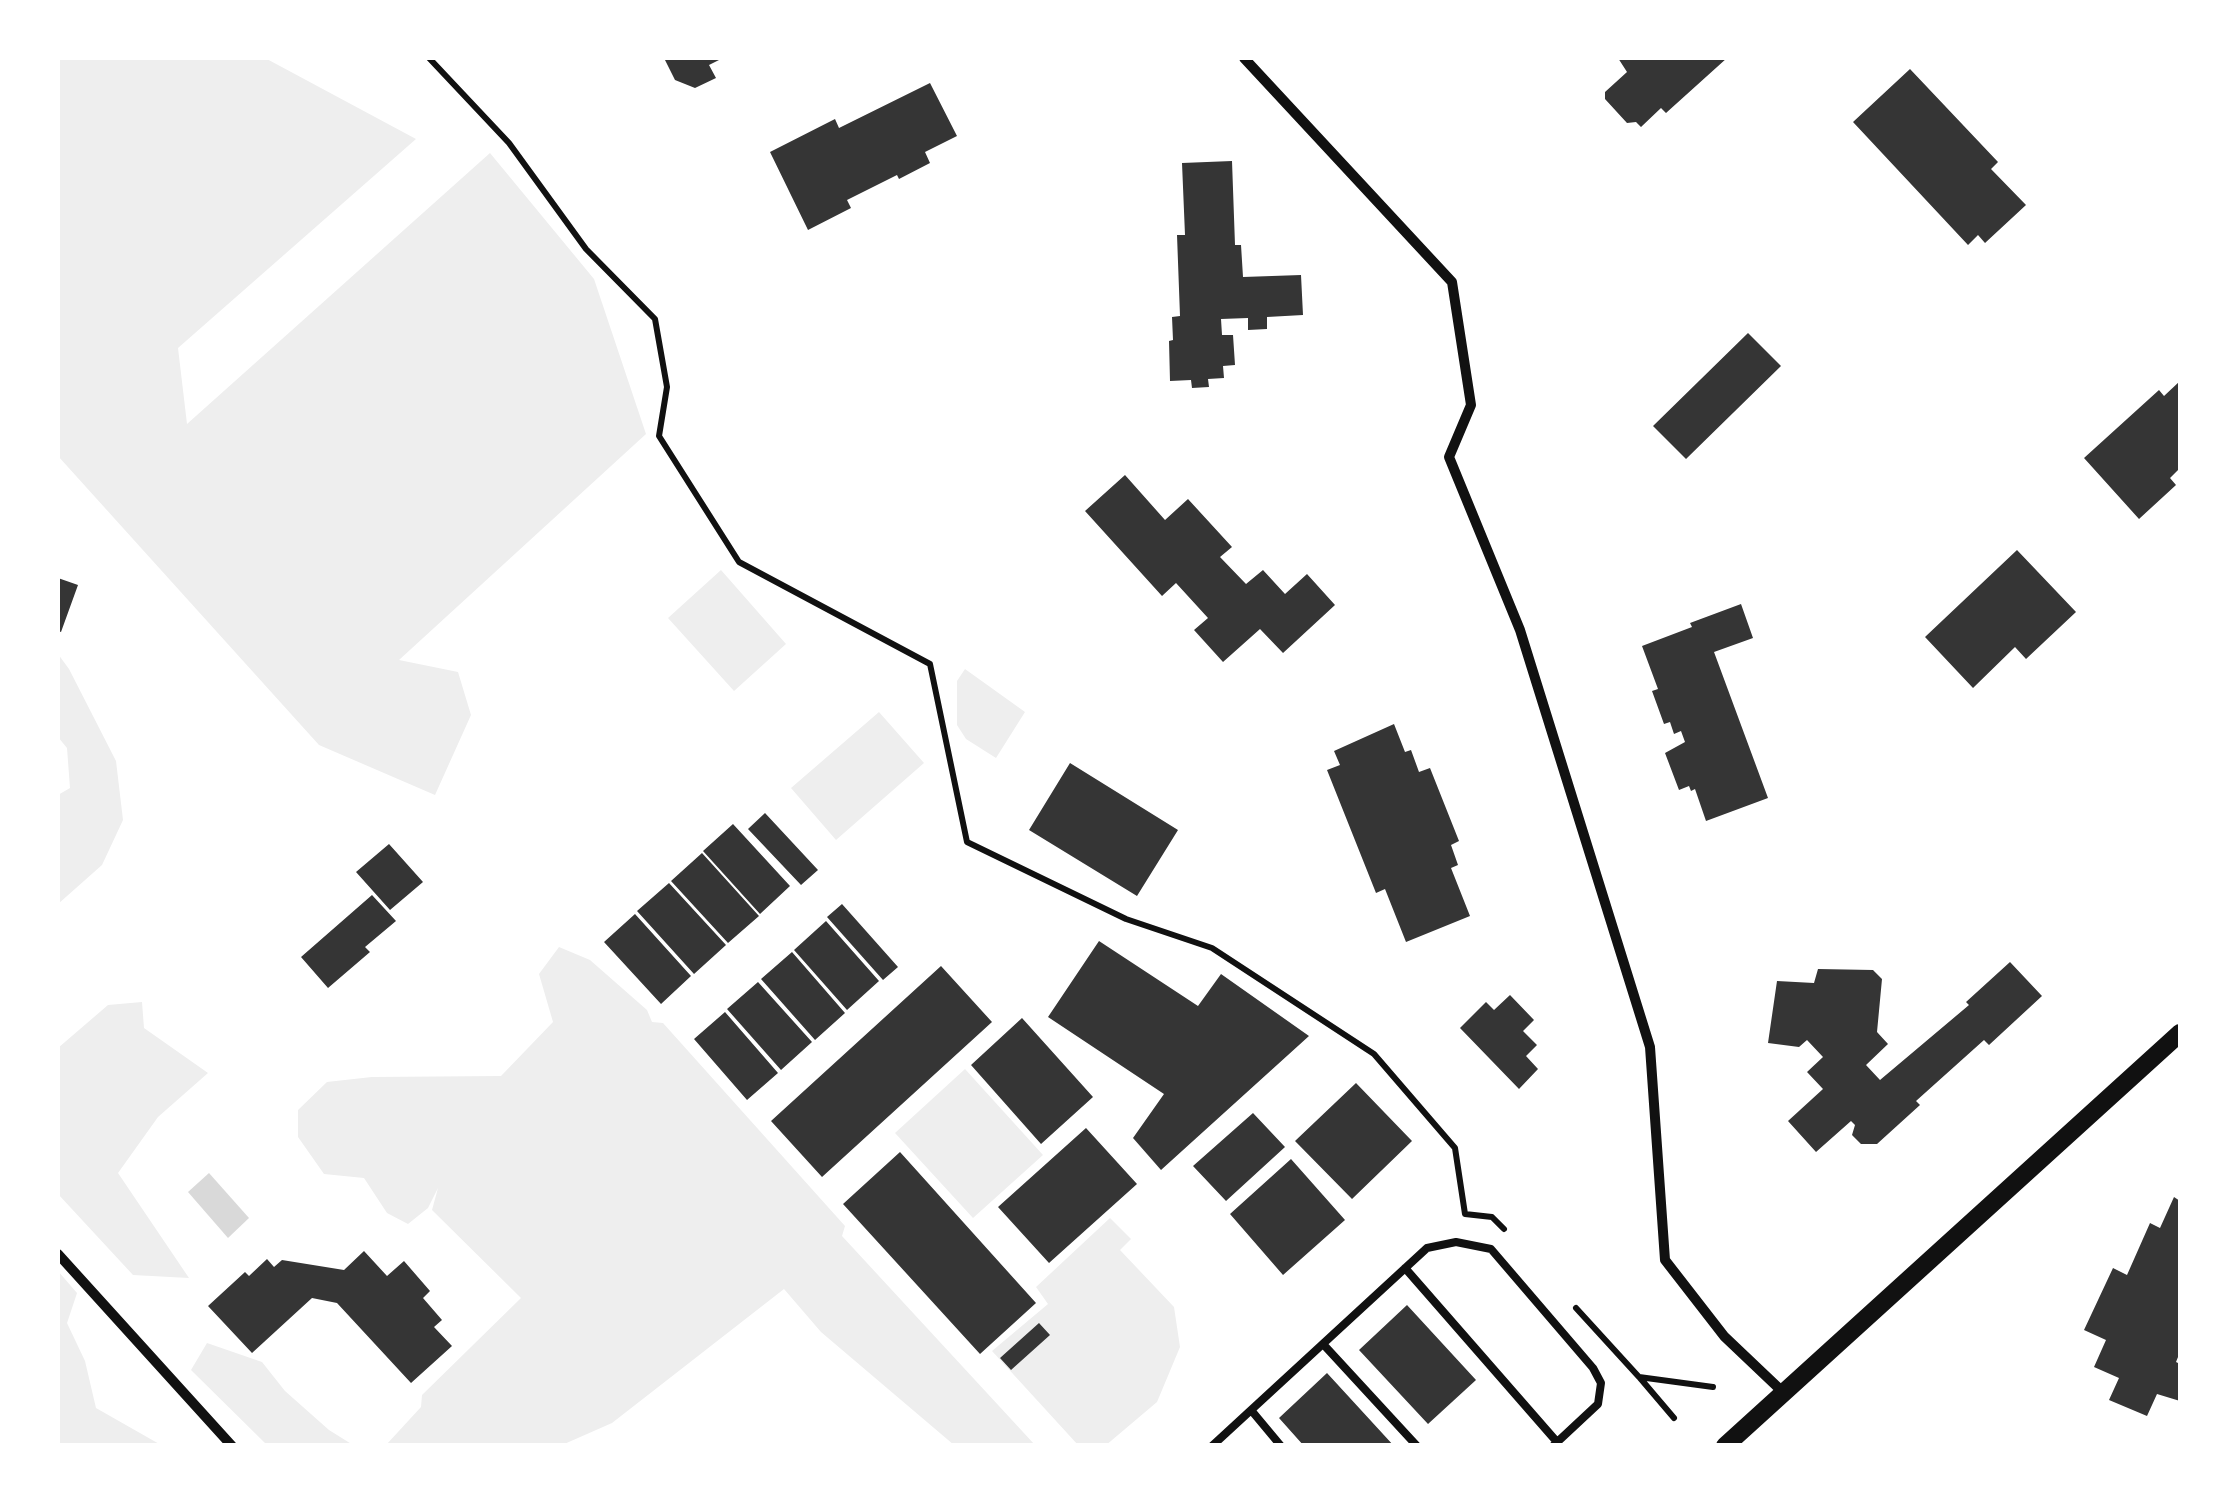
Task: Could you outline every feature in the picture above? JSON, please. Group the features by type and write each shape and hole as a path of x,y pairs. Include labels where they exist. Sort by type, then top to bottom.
{"street":[{"path":"1244,58 1452,282 1470,404 1449,457 1520,630 1650,1047 1665,1260 1724,1336 1784,1393"},
{"path":"1724,1446 2180,1034"},
{"path":"58,1254 232,1446"}],"lane":[{"path":"1212,1446 1250,1410 1323,1344 1405,1268 1427,1248 1456,1242 1491,1249 1593,1368 1601,1383 1598,1404 1555,1444 1405,1268"},
{"path":"1323,1344 1417,1446"},
{"path":"1250,1410 1282,1446"}],"path":[{"path":"429,58 510,142 586,249 656,319 668,387 659,436 738,562 930,664 967,842 1126,919 1212,948 1374,1054 1455,1148 1465,1214 1492,1217 1506,1232"},
{"path":"1572,1304 1674,1418"},
{"path":"1639,1377 1713,1387"}],"shaded area":[{"path":"58,58 265,58 416,139 178,348 187,424 490,153 594,279 646,434 399,660 458,672 471,715 435,795 319,745 58,456"},
{"path":"721,570 786,644 734,691 668,618"},
{"path":"58,654 116,761 123,820 102,865 58,904 58,795 70,788 67,748 58,737"},
{"path":"965,669 1025,712 996,758 966,739 957,725 957,681"},
{"path":"879,712 924,763 836,840 791,788"},
{"path":"559,947 590,960 647,1010 652,1022 663,1023 845,1226 842,1236 1035,1445 954,1445 821,1332 784,1289 612,1423 562,1445 386,1445 421,1407 422,1395 521,1298 432,1210 438,1188 428,1208 408,1224 387,1213 364,1178 324,1174 298,1137 298,1110 327,1082 372,1077 501,1076 553,1022 539,974"},
{"path":"142,1002 144,1028 208,1073 158,1117 118,1173 189,1278 133,1275 58,1194 58,1048 108,1005"},
{"path":"965,1069 1043,1155 973,1218 895,1133"},
{"path":"209,1173 249,1218 228,1238 188,1192"},
{"path":"1110,1218 1131,1239 1120,1250 1174,1307 1180,1347 1157,1402 1105,1446 1078,1445 992,1351 1048,1304 1036,1287"},
{"path":"58,1271 77,1293 67,1323 85,1361 96,1408 161,1445 58,1445"},
{"path":"207,1343 262,1362 285,1391 329,1430 353,1445 267,1445 191,1370"}],"building":[{"path":"664,58 723,58 709,65 716,78 695,88 675,80"},
{"path":"1618,58 1727,58 1666,113 1661,108 1641,127 1636,122 1627,123 1605,99 1605,92 1627,72"},
{"path":"1910,69 1998,162 1991,169 2026,205 1985,243 1978,235 1968,245 1853,122"},
{"path":"930,83 957,136 925,152 930,163 847,200 851,208 808,230 770,152 835,119 839,128"},
{"path":"1232,161 1235,245 1241,245 1243,277 1301,275 1303,315 1267,317 1267,329 1248,330 1248,318 1221,319 1222,335 1233,335 1235,365 1223,366 1224,378 1208,379 1209,387 1192,388 1191,380 1170,381 1172,317 1180,316 1177,235 1185,235 1182,163"},
{"path":"1748,333 1781,366 1686,459 1653,426"},
{"path":"2180,381 2180,468 2170,478 2176,485 2139,519 2084,458 2159,390 2164,396"},
{"path":"1125,475 1165,520 1188,499 1232,547 1220,557 1246,584 1263,570 1285,594 1307,574 1335,605 1283,653 1260,629 1223,662 1194,630 1208,618 1176,583 1162,596 1085,511"},
{"path":"2017,550 2076,612 2026,659 2015,647 1973,688 1925,637"},
{"path":"58,578 78,585 61,632 58,631"},
{"path":"1741,604 1753,638 1714,652 1768,798 1706,821 1695,789 1691,791 1689,786 1679,790 1665,753 1685,742 1681,731 1674,734 1670,722 1664,724 1652,691 1658,689 1642,646"},
{"path":"1394,724 1405,752 1411,750 1419,772 1430,768 1459,841 1451,845 1458,865 1451,868 1470,916 1406,942 1385,889 1376,893 1327,770 1340,765 1334,751"},
{"path":"1070,763 1178,830 1137,896 1029,830"},
{"path":"765,813 818,870 801,885 748,829"},
{"path":"733,824 790,886 760,914 703,851"},
{"path":"389,844 423,882 390,910 356,872"},
{"path":"702,853 759,916 728,943 671,881"},
{"path":"669,883 726,945 694,974 637,911"},
{"path":"372,895 396,921 365,947 370,952 328,988 301,957"},
{"path":"842,904 898,967 883,980 827,917"},
{"path":"635,914 691,976 661,1004 604,942"},
{"path":"826,921 879,981 847,1010 794,950"},
{"path":"1099,941 1198,1006 1221,974 1309,1036 1161,1170 1133,1138 1164,1094 1048,1017"},
{"path":"792,952 845,1013 815,1040 761,979"},
{"path":"2010,962 2042,996 1989,1045 1984,1040 1916,1101 1920,1105 1877,1144 1861,1144 1852,1135 1855,1125 1851,1121 1816,1152 1788,1121 1823,1089 1807,1072 1823,1057 1807,1040 1799,1047 1768,1043 1777,981 1814,983 1818,969 1873,970 1882,979 1877,1032 1888,1044 1866,1065 1880,1080 1969,1005 1966,1002"},
{"path":"941,966 992,1022 822,1177 771,1121"},
{"path":"758,982 812,1042 781,1070 727,1009"},
{"path":"1510,995 1534,1020 1523,1031 1537,1045 1526,1056 1538,1069 1519,1089 1460,1028 1486,1002 1494,1010"},
{"path":"725,1012 778,1073 747,1100 694,1039"},
{"path":"1022,1018 1093,1097 1041,1144 971,1065"},
{"path":"1356,1083 1412,1141 1352,1199 1295,1141"},
{"path":"1253,1113 1285,1147 1226,1201 1193,1166"},
{"path":"1086,1128 1137,1184 1049,1263 998,1207"},
{"path":"900,1152 1036,1303 980,1354 843,1204"},
{"path":"1291,1159 1345,1220 1283,1275 1230,1214"},
{"path":"2174,1197 2180,1201 2180,1352 2176,1362 2180,1364 2180,1401 2157,1394 2147,1416 2109,1400 2119,1378 2094,1367 2106,1340 2084,1330 2113,1268 2127,1275 2150,1223 2160,1228"},
{"path":"364,1251 387,1276 404,1261 430,1291 423,1298 442,1320 434,1327 452,1346 411,1383 337,1303 312,1298 252,1353 208,1306 245,1272 249,1276 267,1259 274,1267 282,1260 344,1270"},
{"path":"1407,1305 1476,1380 1428,1424 1359,1350"},
{"path":"1039,1323 1050,1335 1011,1370 1000,1358"},
{"path":"1327,1373 1394,1446 1304,1446 1279,1418"}]}
